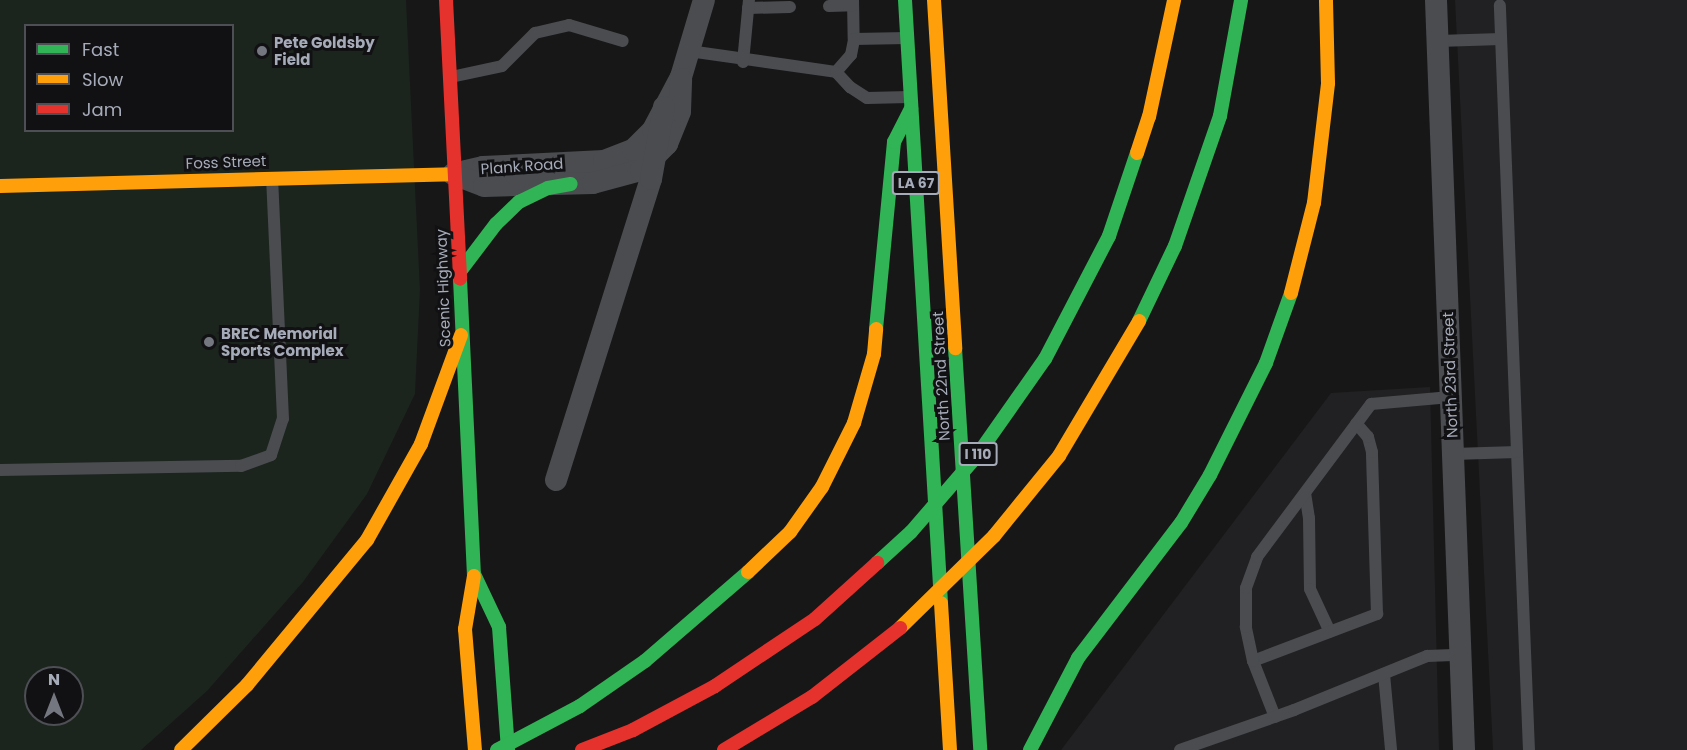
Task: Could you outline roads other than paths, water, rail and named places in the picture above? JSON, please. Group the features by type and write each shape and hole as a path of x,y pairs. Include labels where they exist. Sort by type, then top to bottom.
{"main road":[{"name":"Scenic Highway","path":"446,0 474,574 465,629 475,750"},
{"name":"North 22nd Street","path":"905,0 950,750"},
{"name":"North 22nd Street","path":"934,0 980,750"},
{"name":"I 110","path":"582,750 633,730 705,692 814,619 911,532 976,457 1046,359 1098,261 1138,156 1174,0"},
{"path":"724,750 812,697 904,625 994,536 1059,456 1126,348 1178,236 1220,116 1241,0"},
{"path":"1030,750 1078,658 1181,523 1210,475 1266,363 1292,291 1314,203 1328,83 1326,0"},
{"path":"498,750 580,706 645,661 745,578 790,532 822,487 854,423 874,354 894,142 910,102"},
{"name":"Foss Street","path":"0,186 453,174"},
{"path":"458,274 495,224 519,202 548,188 571,184"},
{"path":"181,750 247,685 367,540 421,444 461,335"},
{"name":"Scenic Highway","path":"474,574 499,627 508,750"}],"street":[{"name":"Plank Road","path":"453,174 483,166 615,158 645,141 681,77 704,0"},
{"name":"North 23rd Street","path":"1436,0 1464,750"},
{"name":"Plank Road","path":"453,174 484,186 571,184 607,181 653,162 667,144 680,111 681,77"},
{"name":"Plank Road","path":"556,480 651,179 663,107"}],"lane":[{"path":"828,6 853,3 852,55 836,72"},
{"path":"743,62 748,4 790,7"},
{"path":"1500,5 1529,750"},
{"path":"450,77 502,66 536,33 569,25 623,41"},
{"path":"854,39 907,38"},
{"path":"1438,41 1501,39"},
{"path":"689,51 743,62 836,72 850,87 867,98 910,102"},
{"path":"0,470 241,466 271,455 284,419 272,177"},
{"path":"1275,717 1253,661 1246,627 1246,588 1257,557 1371,404 1451,397"},
{"path":"1253,661 1377,614 1372,452 1368,437 1356,423"},
{"path":"1453,454 1517,452"},
{"path":"1305,493 1309,518 1310,589 1330,632"},
{"path":"1180,750 1275,717 1427,656 1460,655"},
{"path":"1384,674 1391,750"}],"place":[{"name":"Pete Goldsby Field","path":"262,51"},
{"name":"BREC Memorial Sports Complex","path":"209,342"}]}
